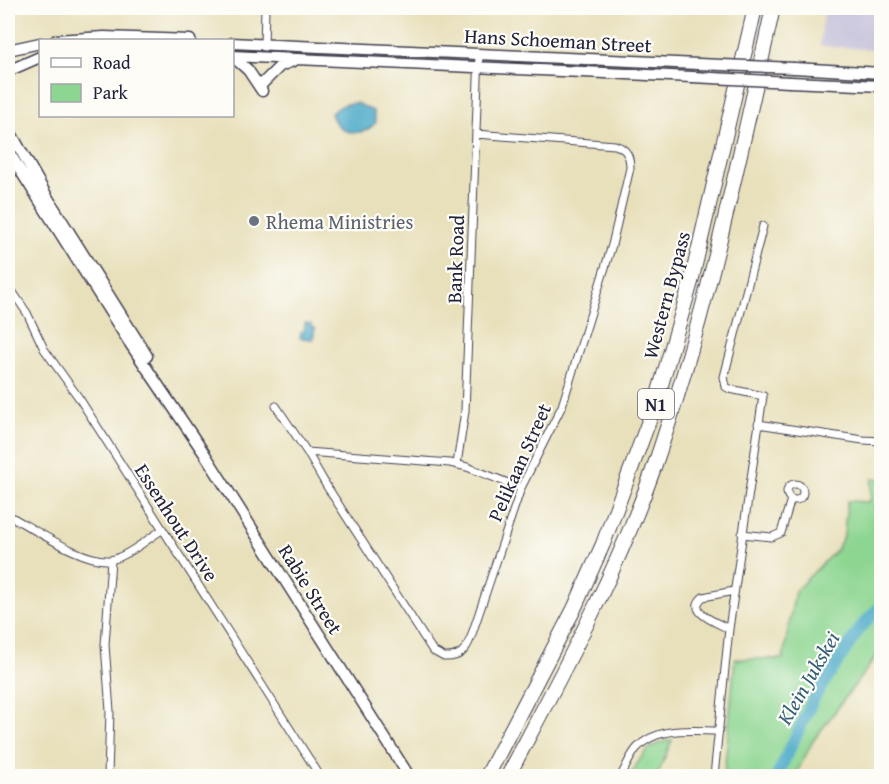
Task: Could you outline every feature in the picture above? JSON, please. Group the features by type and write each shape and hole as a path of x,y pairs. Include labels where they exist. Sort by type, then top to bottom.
{"highway":[{"name":"Western Bypass","path":"487,777 584,587 620,500 656,402 694,272 755,8"},
{"name":"Western Bypass","path":"508,777 589,623 652,473 710,285 773,8"}],"main road":[{"path":"72,39 104,37 161,39"},
{"path":"10,49 39,43"},
{"name":"Hans Schoeman Street","path":"234,43 882,73"},
{"path":"8,64 39,56"},
{"path":"8,71 39,56"},
{"name":"Hans Schoeman Street","path":"234,56 882,86"},
{"path":"234,58 262,87 280,66 302,59"},
{"name":"Rabie Street","path":"9,130 49,200 168,389 183,419"},
{"name":"Rabie Street","path":"8,151 129,342 183,419 409,777"}],"street":[{"path":"264,57 265,8"},
{"name":"Bank Road","path":"457,464 465,411 479,54"},
{"name":"Pelikaan Street","path":"276,406 433,651 444,657 460,654 468,645 521,488 565,398 615,234 630,162 623,149 608,144 476,134"},
{"path":"714,777 729,629 763,396 730,389 726,387 724,377 763,226"},
{"name":"Essenhout Drive","path":"8,285 27,313 47,354 79,398 320,777"},
{"path":"758,424 882,441"},
{"path":"307,452 457,464 521,488"},
{"path":"742,534 772,537 781,533 791,500"},
{"path":"8,515 93,560 111,560 162,530"},
{"path":"108,777 110,711 105,645 111,560"},
{"path":"729,629 703,616 698,607 699,600 703,597 734,591"},
{"path":"621,777 638,747 652,737 671,732 718,731"}],"shaded area":[{"path":"824,8 881,8 881,50 820,46"}],"green space":[{"path":"872,479 881,479 881,650 813,741 795,776 724,776 735,659 783,659 795,591 837,549 844,535 847,501 870,502"},
{"path":"672,740 657,776 630,776 646,752 656,744"}],"water":[{"path":"356,103 373,111 376,122 365,131 351,132 339,126 331,113 344,104"},
{"path":"305,323 315,328 313,339 300,338 301,332 304,332"}],"waterway":[{"name":"Klein Jukskei","path":"777,776 814,698 861,627 882,605"}],"place":[{"name":"Rhema Ministries","path":"254,221"}]}
